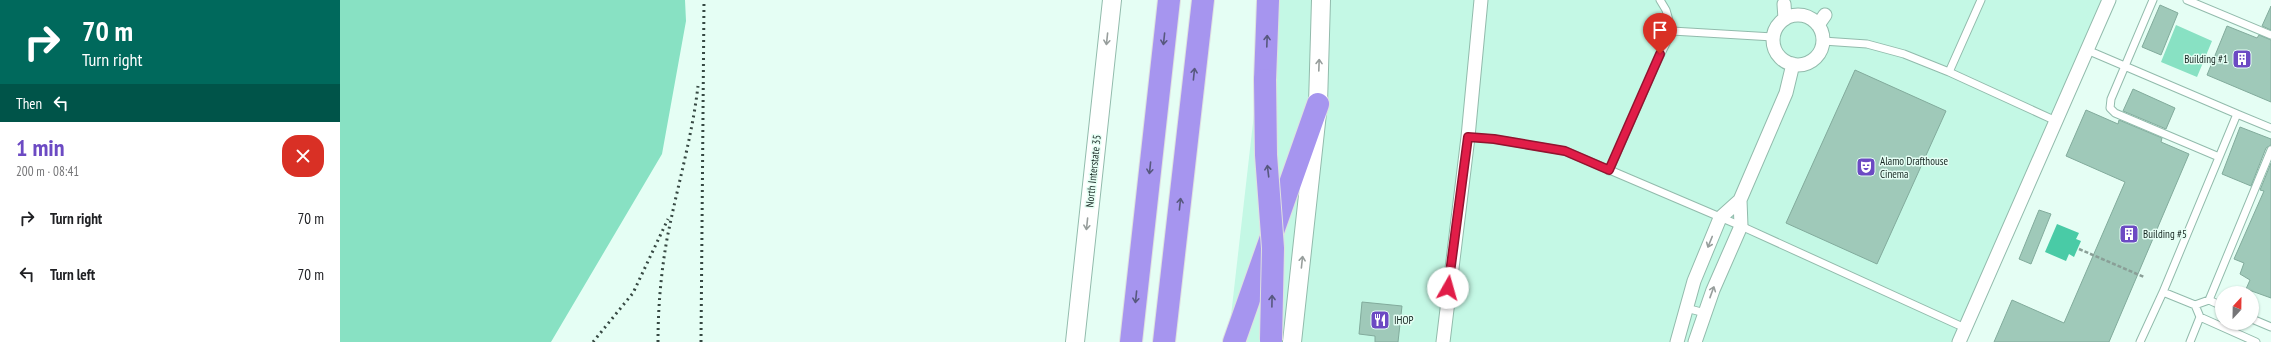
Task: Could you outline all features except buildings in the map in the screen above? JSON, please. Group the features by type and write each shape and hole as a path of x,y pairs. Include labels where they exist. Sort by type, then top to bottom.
{"highway":[{"path":"1131,342 1169,0"},
{"path":"1164,342 1203,0"},
{"path":"1268,0 1265,80 1265,139 1278,341"},
{"path":"1234,342 1318,104"}],"main road":[{"name":"North Interstate 35","path":"1075,342 1112,0"},
{"path":"1278,341 1318,104 1321,0"}],"street":[{"path":"1443,342 1468,137 1481,0"},
{"path":"1959,342 2109,0"},
{"path":"1784,4 1785,19"},
{"path":"1796,15 1822,20 1822,48 1813,60 1807,64 1792,64 1780,57 1776,51 1773,37 1776,29 1785,19 1796,15"},
{"path":"1676,342 1694,281 1720,218 1740,200 1786,93 1792,64"},
{"path":"1695,342 1713,290 1741,226 1740,200"}],"lane":[{"path":"1609,170 1672,31 1666,10 1660,0"},
{"path":"1948,72 1981,0"},
{"path":"2153,0 2111,99 2110,108 2115,113 2219,157"},
{"path":"2187,0 2271,35"},
{"path":"1672,31 1773,37"},
{"path":"1823,41 1867,44 1904,54 1948,72 2056,121"},
{"path":"2087,50 2271,128"},
{"path":"2140,342 2163,292 2237,114"},
{"path":"1468,137 1494,139 1565,151 1741,226 1965,328"},
{"path":"2209,300 2271,150"},
{"path":"2163,292 2195,305 2209,300 2215,303"},
{"path":"2195,305 2200,317 2256,342"},
{"path":"1686,308 1705,313"},
{"path":"2190,342 2200,317"},
{"path":"2259,322 2271,327"}],"path":[{"path":"2079,249 2144,277"}],"shaded area":[{"path":"340,0 685,0 686,21 662,154 551,342 340,342"},
{"path":"1267,0 2110,0 1962,342 1228,342"},
{"path":"2176,25 2212,41 2197,77 2161,62"},
{"path":"2057,224 2079,233 2076,239 2081,241 2074,257 2069,254 2066,261 2045,252"}],"railway":[{"path":"701,342 704,0"},
{"path":"658,342 659,303 665,252 692,125 698,86"},
{"path":"593,342 633,293 668,219"}],"place":[{"name":"Building #1","path":"2242,59"},
{"name":"Alamo Drafthouse Cinema","path":"1866,167"},
{"name":"Building #5","path":"2129,234"},
{"name":"IHOP","path":"1380,320"}],"route":[{"path":"1448,288 1468,137 1494,139 1565,151 1609,170 1660,54"}]}
